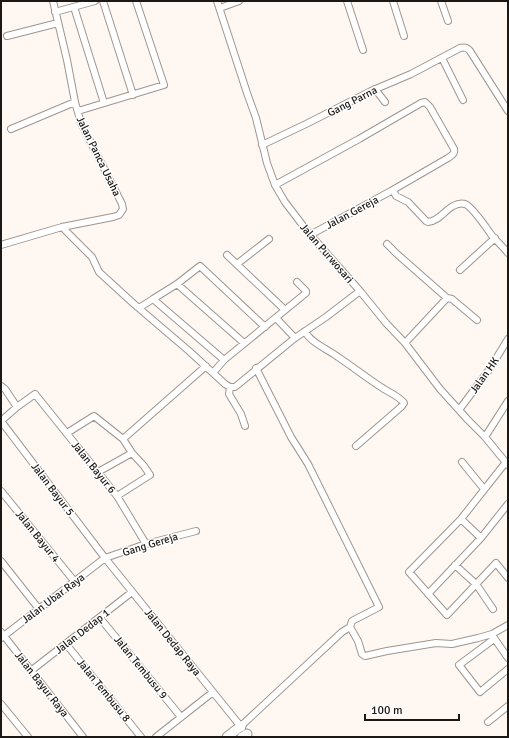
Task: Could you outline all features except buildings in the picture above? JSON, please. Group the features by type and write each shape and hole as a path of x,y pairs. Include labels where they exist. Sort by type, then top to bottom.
{"street":[{"name":"Jalan Panca Usaha","path":"1,245 62,227 113,217 119,215 123,209 122,204 81,123 53,1"},
{"path":"55,12 95,1"},
{"path":"103,1 133,95"},
{"path":"78,111 164,85 136,1"},
{"name":"Jalan Purwosari","path":"217,1 256,118 267,163 275,184 285,202 310,235 360,291 440,388 507,463"},
{"path":"220,8 239,1"},
{"path":"347,1 363,50"},
{"path":"394,1 404,36"},
{"path":"441,1 448,21"},
{"path":"74,7 104,103"},
{"path":"7,36 58,23"},
{"name":"Gang Parna","path":"262,145 464,47 468,49 508,111"},
{"path":"442,58 463,100"},
{"path":"375,89 385,102"},
{"path":"11,129 75,102"},
{"name":"Jalan Gereja","path":"275,184 359,139 421,103 425,102 430,107 454,149 454,154 393,190 310,235"},
{"path":"393,190 396,196 408,202 428,222 434,221 442,216 451,207 465,204 508,253"},
{"path":"62,227 92,257 99,272 230,388"},
{"path":"460,270 495,238"},
{"path":"237,264 269,239"},
{"path":"387,244 447,298 452,299 477,320"},
{"path":"227,255 285,310"},
{"path":"139,308 177,284 200,266 265,327"},
{"path":"213,373 224,360 306,293 305,289 297,282"},
{"path":"177,284 244,343"},
{"path":"230,388 235,387 256,368 295,338 360,291"},
{"path":"404,343 447,298"},
{"path":"153,299 224,360"},
{"path":"276,318 295,338"},
{"path":"305,331 306,335 320,346 404,403 356,446"},
{"name":"Jalan HK","path":"459,410 489,370 508,339"},
{"path":"123,439 206,366"},
{"path":"231,736 245,733 342,632 350,627 352,621 379,608 308,464 291,437 256,368"},
{"path":"1,386 5,389 17,407 1,421"},
{"path":"230,388 228,394 241,414 245,426"},
{"name":"Jalan Bayur 6","path":"17,407 35,394 118,496 146,544"},
{"path":"485,437 508,401"},
{"path":"67,433 94,416 123,439 132,453 150,475 118,496"},
{"name":"Jalan Bayur 5","path":"1,421 105,558"},
{"path":"98,472 132,453"},
{"path":"462,462 484,489"},
{"path":"507,463 484,489 461,519 409,572 447,615 496,563 508,578"},
{"name":"Jalan Bayur 4","path":"1,491 75,582"},
{"path":"428,594 481,538 508,504"},
{"path":"461,519 481,538"},
{"name":"Gang Gereja","path":"105,558 146,544 196,531"},
{"name":"Jalan Ubar Raya","path":"2,635 39,609 105,558"},
{"name":"Jalan Dedap Raya","path":"105,558 245,733"},
{"path":"1,561 39,609"},
{"path":"455,565 476,584 493,609"},
{"name":"Jalan Dedap 1","path":"32,670 132,592"},
{"name":"Jalan Tembusu 9","path":"100,618 181,717"},
{"path":"508,625 459,665 480,692 508,670"},
{"path":"350,627 364,656 436,643 452,644 493,636"},
{"name":"Jalan Bayur Raya","path":"2,635 32,670 84,737"},
{"path":"493,636 508,658"},
{"name":"Jalan Tembusu 8","path":"66,644 141,737"},
{"path":"156,737 213,692"},
{"path":"1,704 28,737"},
{"path":"488,722 508,706"}]}
